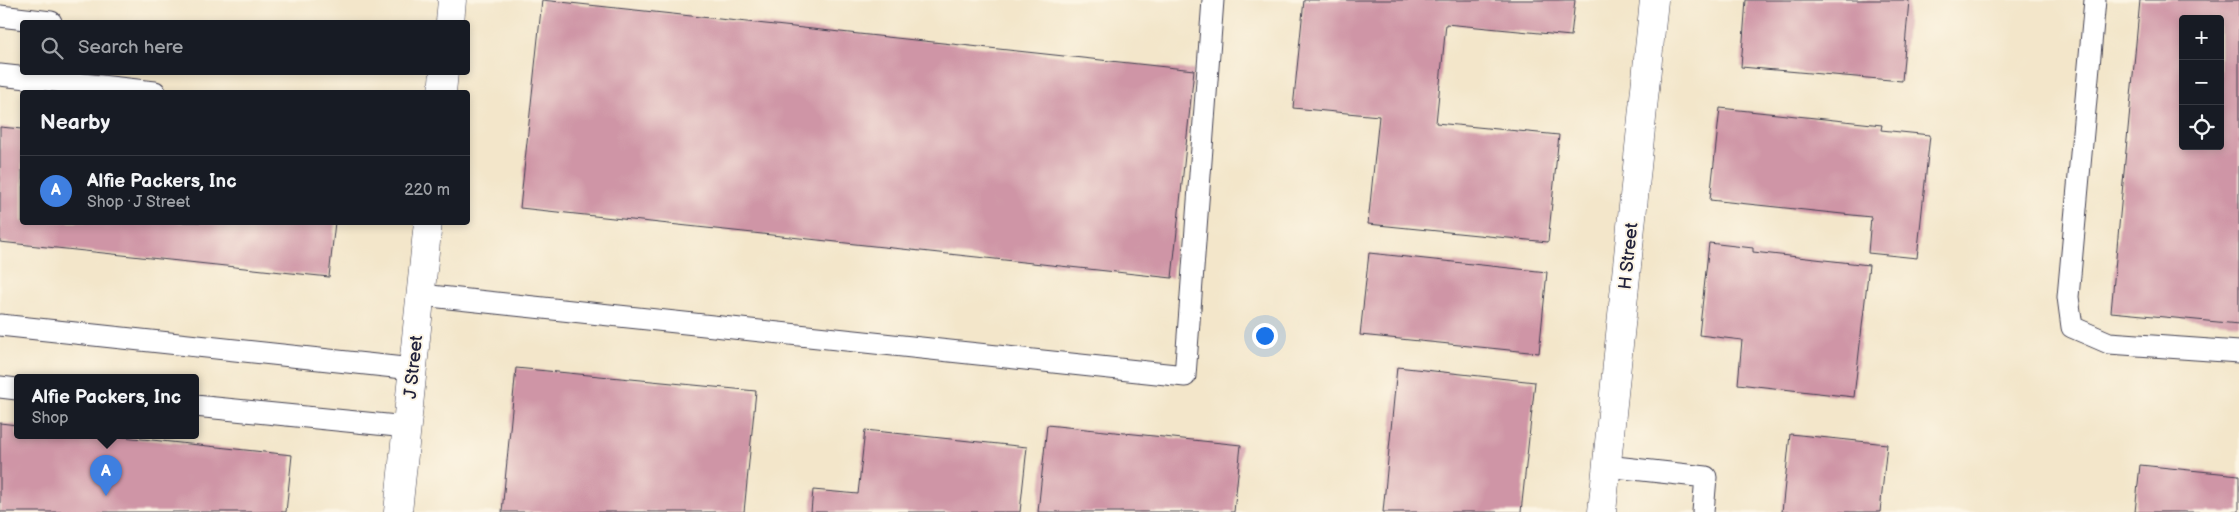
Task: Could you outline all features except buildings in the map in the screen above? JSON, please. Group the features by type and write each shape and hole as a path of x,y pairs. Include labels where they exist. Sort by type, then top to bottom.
{"street":[{"path":"450,20 452,0"},
{"name":"H Street","path":"1602,512 1654,0"},
{"path":"442,90 444,75"},
{"name":"J Street","path":"398,512 428,225"}],"lane":[{"path":"421,295 1185,376 1213,0"},
{"path":"2095,0 2068,297 2072,327 2109,343 2239,352"},
{"path":"0,16 34,20"},
{"path":"0,75 137,90"},
{"path":"0,325 413,369"},
{"path":"0,387 14,389"},
{"path":"199,406 407,427"},
{"path":"1606,466 1706,477 1703,512"}],"place":[{"name":"Alfie Packers, Inc","path":"106,496"}]}
